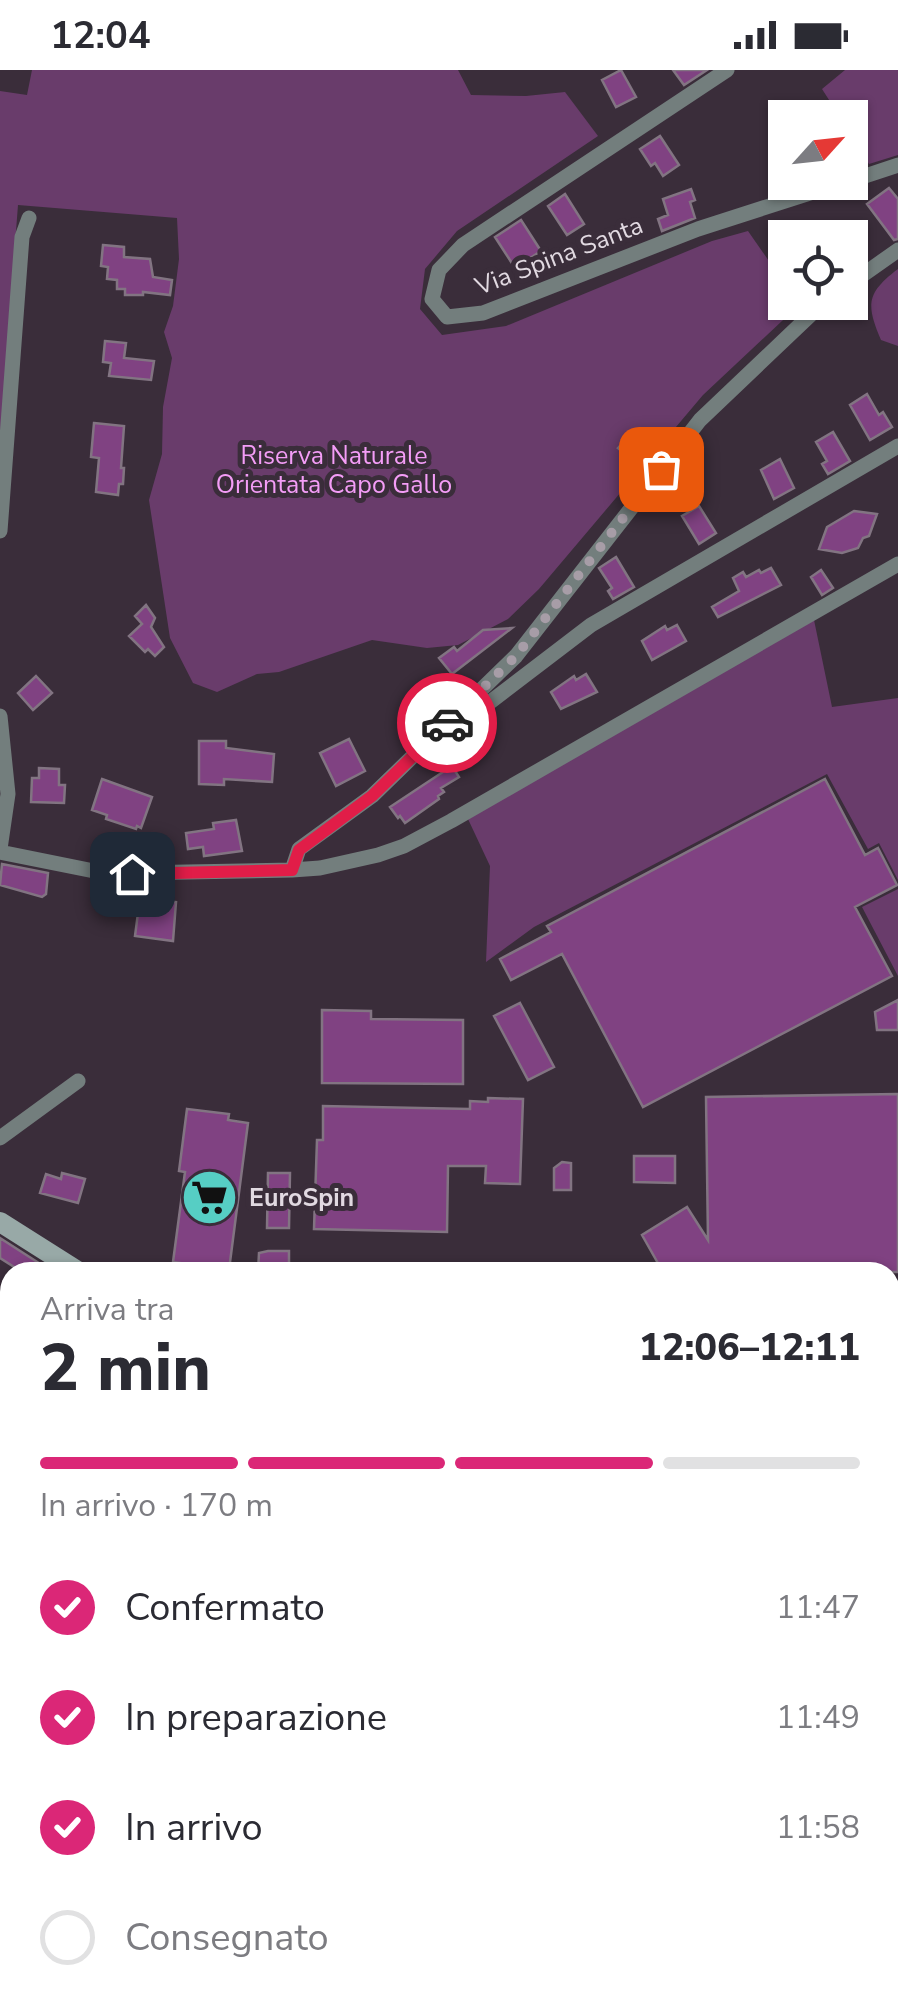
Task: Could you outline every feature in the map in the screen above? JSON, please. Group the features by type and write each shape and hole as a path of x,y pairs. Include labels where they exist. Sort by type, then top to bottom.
{"main road":[{"path":"0,1222 63,1262"}],"street":[{"name":"Via Spina Santa","path":"727,70 463,245 438,270 432,299 448,318 483,313 698,229 790,200"},
{"name":"Via Spina Santa","path":"868,175 898,165"},
{"path":"0,531 18,275 22,237 29,218"},
{"path":"868,271 898,250"},
{"path":"292,870 299,850 372,796 516,656 700,420 805,320"},
{"path":"450,720 468,719 591,625 898,446"},
{"path":"0,716 8,794 0,850 94,871 132,874 292,870 353,862 404,846 898,564"},
{"path":"0,1138 78,1081"}],"green space":[{"name":"Riserva Naturale Orientata Capo Gallo","path":"32,70 458,70 471,95 565,92 598,136 457,231 425,269 420,309 442,335 506,326 712,241 748,231 768,260 768,320 783,320 703,395 539,589 508,619 458,645 427,648 372,640 279,672 257,674 217,692 193,683 170,638 149,500 162,454 163,407 172,358 164,332 173,306 179,259 177,218 18,205 0,440 0,91 27,95"},
{"path":"845,70 898,70 898,155 869,164 868,100 829,100 822,89"},
{"path":"898,269 898,346 881,340 871,308 880,285"},
{"path":"814,620 832,707 898,698 898,880 879,843 868,849 827,774 534,927 486,962 490,866 468,819"},
{"path":"898,889 898,976 862,907"}],"building":[{"path":"621,70 636,97 616,107 602,80"},
{"path":"673,70 707,70 684,85"},
{"path":"660,136 679,165 663,176 640,149"},
{"path":"889,188 898,199 898,239 894,240 867,204"},
{"path":"691,189 695,218 662,231 658,219 668,215 663,199"},
{"path":"565,194 584,224 567,235 548,206"},
{"path":"521,220 541,251 515,268 495,237"},
{"path":"103,245 124,247 124,257 150,259 153,277 172,280 170,295 125,295 125,289 117,289 117,280 107,279 108,267 101,266"},
{"path":"105,341 126,343 124,358 154,361 151,380 109,376 111,363 103,362"},
{"path":"867,394 879,415 883,412 892,427 870,440 850,405"},
{"path":"94,423 124,426 123,484 119,484 118,495 96,492 99,458 91,457"},
{"path":"635,430 657,449 642,467 618,448"},
{"path":"833,432 850,461 828,474 822,464 827,461 816,442"},
{"path":"780,459 794,488 774,499 761,470"},
{"path":"699,506 716,533 699,544 682,516"},
{"path":"854,511 877,514 869,536 863,538 858,548 842,553 819,549 827,527"},
{"path":"616,557 634,587 613,599 608,591 612,588 599,568"},
{"path":"771,568 781,585 718,617 712,607 739,591 733,578 743,572 746,577"},
{"path":"821,570 833,588 822,595 811,577"},
{"path":"146,605 155,618 151,627 164,647 155,656 129,636 142,624 135,616"},
{"path":"677,625 686,641 652,660 642,641 665,626 667,630"},
{"path":"512,628 452,674 439,658 454,647 457,651 483,630"},
{"path":"586,674 597,692 561,709 551,692 574,676 576,680"},
{"path":"36,676 52,693 33,710 18,693"},
{"path":"349,739 365,771 336,786 320,753"},
{"path":"199,741 226,741 226,748 274,754 272,782 224,779 224,785 199,784"},
{"path":"452,766 459,777 441,788 444,792 439,799 405,823 398,818 390,807"},
{"path":"39,768 59,769 59,785 65,785 64,803 31,802 32,778 39,778"},
{"path":"102,779 152,797 141,828 106,819 107,815 92,810"},
{"path":"825,779 865,855 878,848 897,885 855,907 892,976 643,1107 562,954 511,980 500,959 551,932 547,926"},
{"path":"236,820 242,851 204,856 203,847 188,849 186,833 214,829 213,823"},
{"path":"2,864 48,873 46,894 42,897 0,885"},
{"path":"140,898 176,902 173,941 135,936"},
{"path":"898,1000 898,1030 877,1030 875,1012"},
{"path":"520,1003 554,1067 528,1080 494,1016"},
{"path":"322,1010 371,1011 371,1019 463,1020 463,1084 322,1083"},
{"path":"898,1094 898,1262 657,1262 642,1235 687,1207 708,1240 706,1097"},
{"path":"488,1098 523,1099 520,1184 485,1183 486,1166 448,1166 447,1232 314,1229 317,1140 323,1140 323,1106 470,1109 470,1101 488,1102"},
{"name":"EuroSpin","path":"187,1109 229,1114 228,1120 248,1123 230,1262 173,1262 185,1172 179,1171"},
{"path":"634,1156 675,1156 675,1183 634,1182"},
{"path":"562,1162 571,1163 571,1190 554,1190 554,1168"},
{"path":"62,1173 85,1179 78,1203 40,1193 46,1174 61,1179"},
{"path":"268,1173 290,1173 289,1228 267,1228"},
{"path":"0,1238 37,1262 6,1262 0,1258"},
{"path":"289,1251 289,1262 259,1262 259,1253"}],"way so far":[{"path":"447,723 516,656 661,469"}],"place":[{"name":"EuroSpin","path":"210,1198"}],"route":[{"path":"132,874 292,870 299,850 372,796 447,723"}]}
